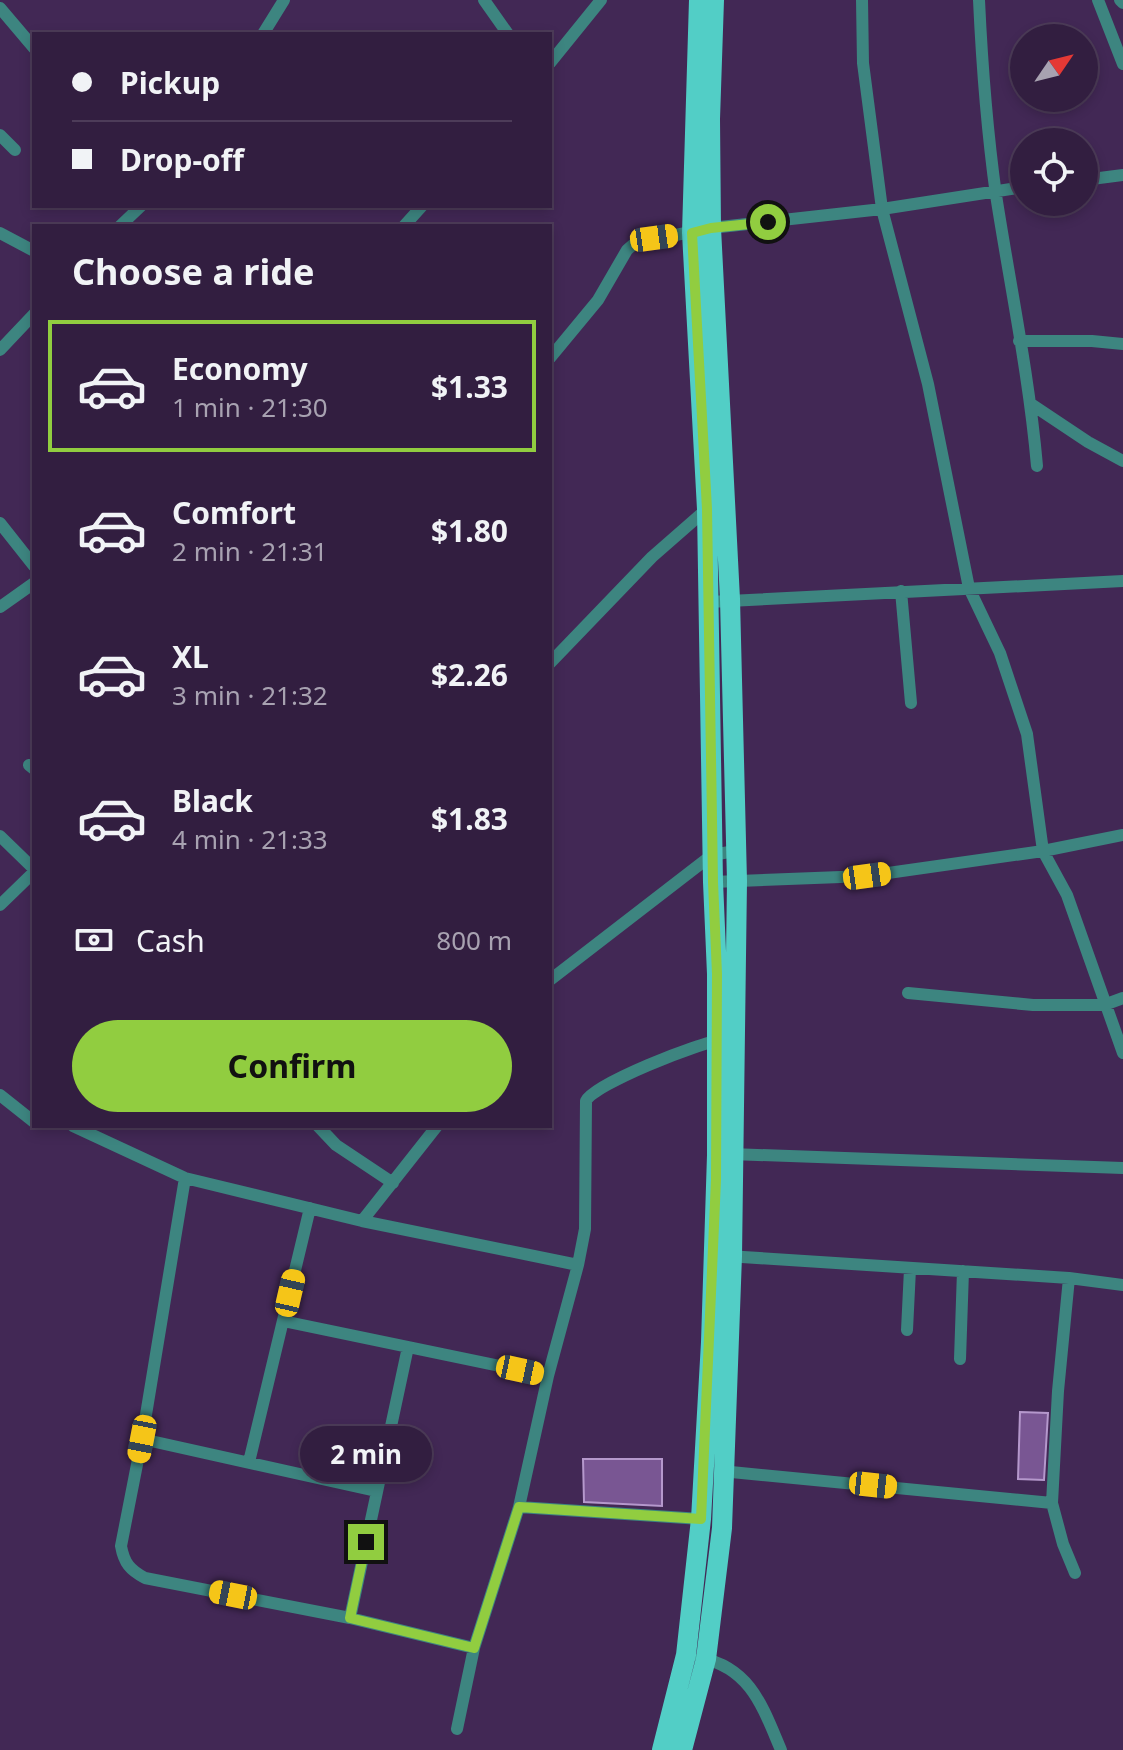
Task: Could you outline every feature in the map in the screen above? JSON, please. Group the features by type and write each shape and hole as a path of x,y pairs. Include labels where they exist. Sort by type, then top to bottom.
{"main road":[{"path":"699,0 712,855 727,976"},
{"path":"682,1750 696,1657 722,1528 714,1470 723,1256 727,976 737,881 725,497 702,231 714,0"},
{"path":"662,1750 696,1657 701,1519 714,1470"}],"street":[{"path":"264,32 284,0"},
{"path":"484,0 507,32"},
{"path":"552,61 601,0"},
{"path":"862,0 863,63 882,209 928,384 969,588 1000,653 1027,734 1043,851 1076,918 1123,1053"},
{"path":"979,0 982,74 996,190 1031,404 1037,466"},
{"path":"1098,0 1123,64"},
{"path":"2,14 32,46"},
{"path":"0,135 15,150"},
{"path":"1098,178 1123,175"},
{"path":"552,356 598,300 627,250 643,239 882,209 1010,188"},
{"path":"122,224 139,208"},
{"path":"406,224 420,208"},
{"path":"0,233 32,250"},
{"path":"0,350 32,316"},
{"path":"1019,341 1123,344"},
{"path":"1031,404 1123,461"},
{"path":"552,661 652,557 725,497"},
{"path":"0,523 32,563"},
{"path":"709,602 1123,581"},
{"path":"0,607 32,584"},
{"path":"901,591 911,703"},
{"path":"713,882 867,876 1043,851 1123,835"},
{"path":"0,836 32,869"},
{"path":"552,976 712,855 735,851"},
{"path":"0,905 32,873"},
{"path":"908,993 1033,1005 1104,1005 1123,998"},
{"path":"457,1729 474,1648 519,1507 548,1376 578,1265 585,1229 586,1101 595,1090 644,1067 726,1040"},
{"path":"0,1095 32,1120"},
{"path":"77,1128 185,1178 362,1221 578,1265"},
{"path":"320,1128 336,1145 393,1183"},
{"path":"362,1221 435,1128"},
{"path":"725,1154 1123,1168"},
{"path":"185,1178 121,1546 130,1570 145,1578 350,1618 474,1648"},
{"path":"249,1462 310,1208"},
{"path":"723,1256 1069,1278 1123,1285"},
{"path":"907,1330 910,1269"},
{"path":"960,1359 963,1271"},
{"path":"1069,1278 1058,1391 1052,1503 1075,1573"},
{"path":"283,1321 548,1376"},
{"path":"350,1618 408,1347"},
{"path":"142,1439 376,1491"},
{"path":"714,1470 1052,1503"},
{"path":"519,1507 701,1519"},
{"path":"696,1657 732,1669 751,1686 781,1750"}],"building":[{"path":"1020,1412 1048,1413 1044,1480 1018,1479"},
{"path":"583,1459 662,1459 662,1506 584,1502"}],"route":[{"path":"366,1542 350,1618 474,1648 519,1507 701,1519 717,1155 717,974 707,509 692,233 768,222"}]}
